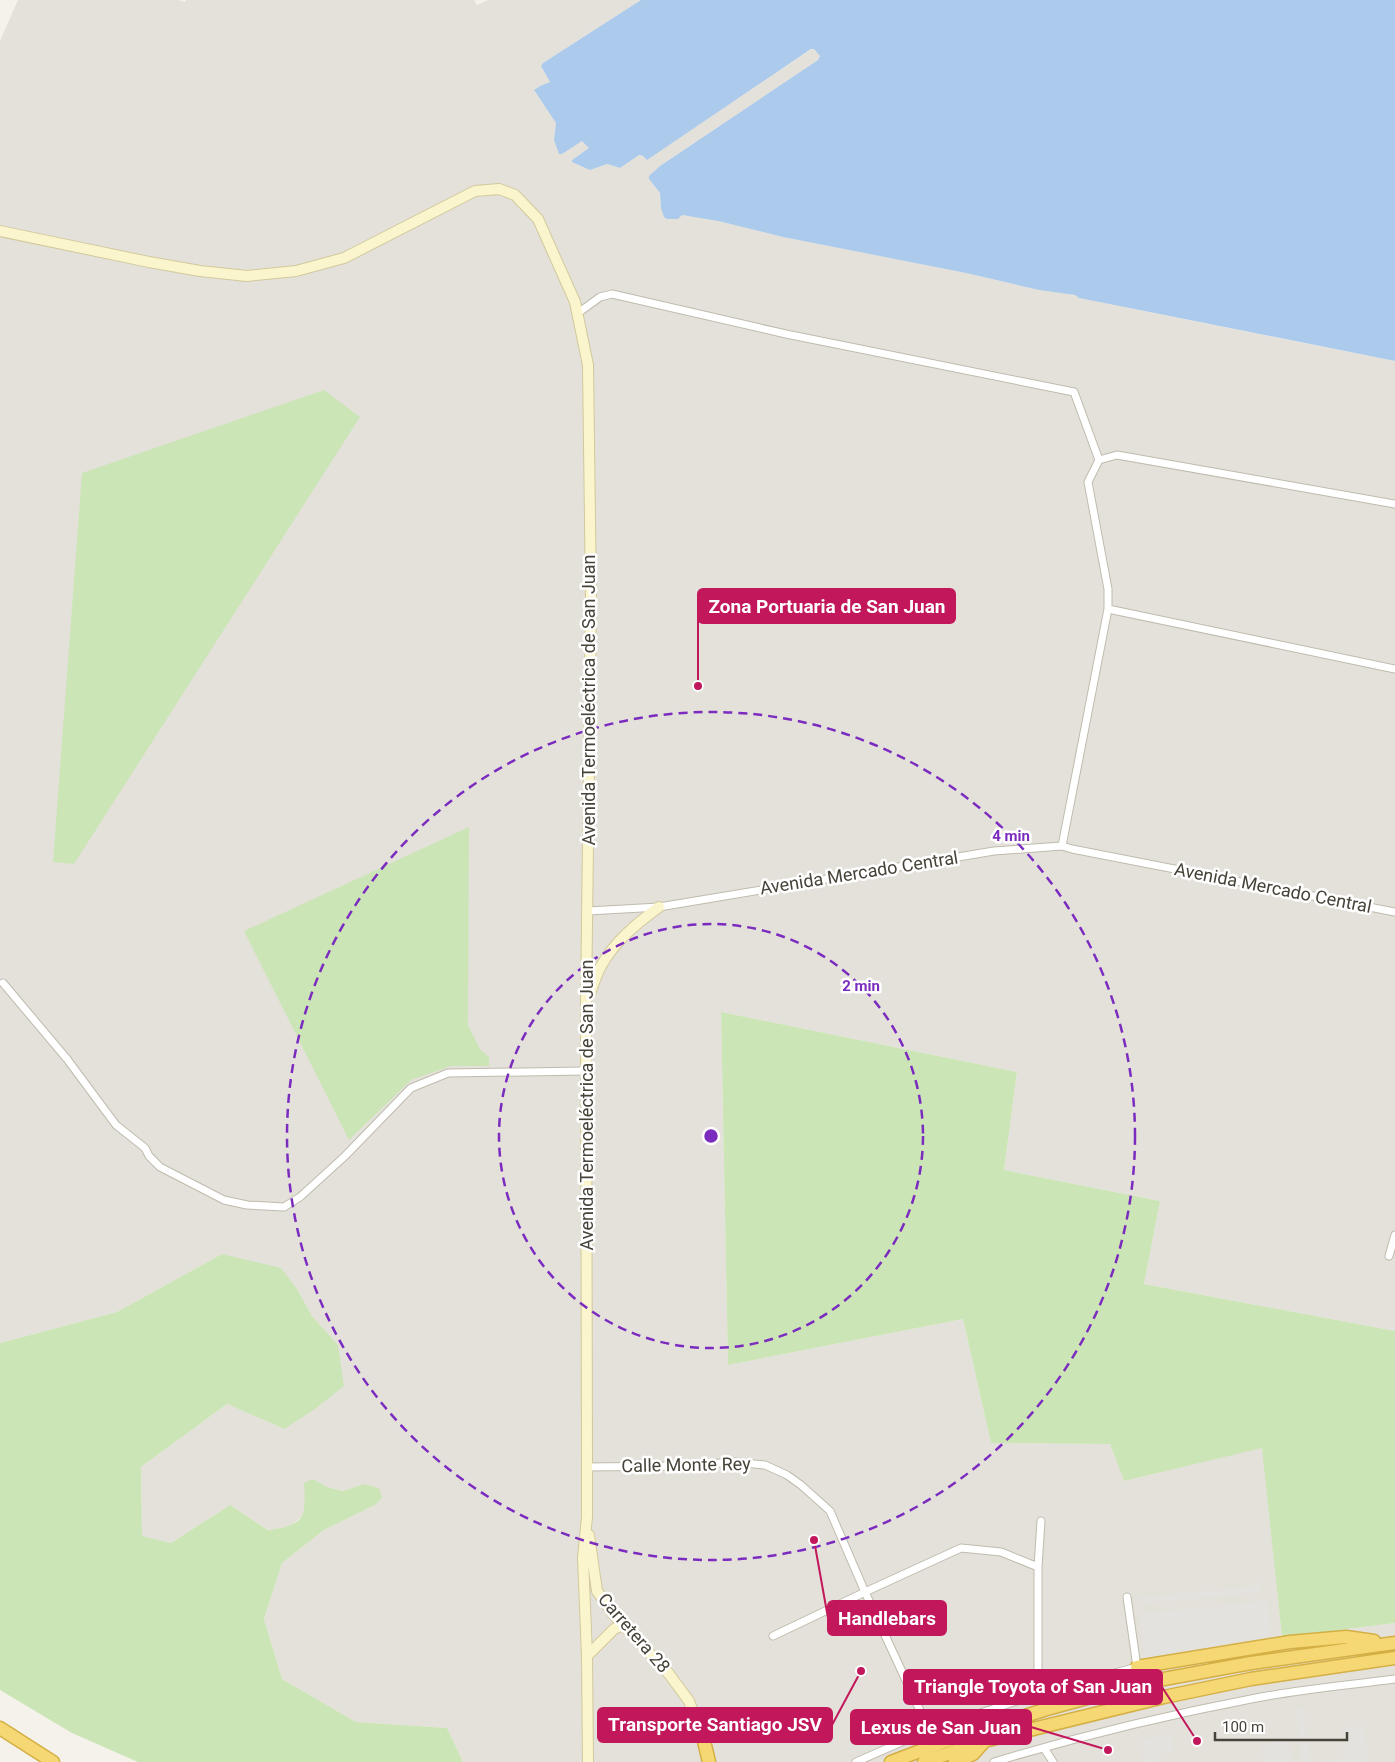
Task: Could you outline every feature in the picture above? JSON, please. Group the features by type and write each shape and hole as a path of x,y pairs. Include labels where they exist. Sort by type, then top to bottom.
{"highway":[{"path":"1138,1667 1309,1640 1346,1637 1392,1643"},
{"path":"891,1762 946,1741 1047,1708 1142,1683 1251,1663 1392,1643"},
{"path":"924,1762 984,1741 1164,1697 1251,1679 1395,1658"},
{"path":"0,1728 53,1762"},
{"path":"954,1762 973,1754 984,1741"},
{"path":"704,1742 709,1762"}],"street":[{"name":"Avenida Termoeléctrica de San Juan","path":"0,231 149,262 200,271 247,276 296,271 344,258 475,191 499,189 515,194 538,219 575,302 588,365 590,608 586,1004 587,1517 583,1558 587,1656 588,1762"},
{"path":"578,313 600,297 612,294 786,334 1074,392 1099,460 1088,482 1108,589 1108,609 1062,846"},
{"path":"1099,460 1117,455 1395,504"},
{"path":"1108,609 1395,669"},
{"name":"Avenida Mercado Central","path":"588,911 659,907 994,851 1062,846 1395,912"},
{"path":"586,1004 600,968 613,947 629,930 659,907"},
{"path":"3,983 58,1049 116,1125 145,1148 149,1156 160,1167 224,1200 247,1205 284,1207 300,1197 345,1156 411,1088 448,1073 586,1071"},
{"path":"1389,1256 1395,1235"},
{"name":"Calle Monte Rey","path":"587,1467 680,1466 735,1462 765,1465 788,1475 830,1511 929,1730"},
{"name":"Carretera 28","path":"587,1517 597,1591 613,1614 669,1674 689,1701 704,1742"},
{"path":"1038,1694 1038,1567 1041,1521"},
{"path":"773,1636 961,1548 1001,1552 1038,1567"},
{"path":"856,1762 929,1730 1038,1694 1138,1667 1126,1597"},
{"path":"587,1656 623,1624"},
{"path":"994,1762 1148,1720 1258,1698 1395,1679"},
{"path":"1044,1748 1053,1762"}],"shaded area":[{"path":"18,0 178,0 185,2 186,0 474,0 477,5 488,0 641,0 541,66 550,82 534,90 556,123 554,140 562,154 582,140 589,148 572,160 590,170 607,164 620,168 639,155 647,159 812,49 820,56 818,60 660,166 649,179 660,193 661,208 682,215 718,221 783,237 1395,361 1395,1331 1144,1284 1160,1201 1004,1170 1017,1072 721,1012 728,1365 963,1319 991,1443 1110,1444 1124,1481 1263,1447 1282,1637 1395,1623 1395,1762 463,1762 447,1728 356,1722 282,1679 264,1619 282,1563 324,1530 375,1505 364,1484 344,1491 327,1487 313,1479 305,1495 306,1505 302,1516 291,1526 269,1530 230,1505 171,1543 142,1536 141,1467 227,1404 284,1429 338,1345 312,1316 297,1289 222,1254 117,1312 0,1343 0,41"},
{"path":"1259,1582 1262,1588 1255,1593 1144,1603 1139,1602 1136,1595 1149,1597 1251,1587"},
{"path":"1267,1601 1271,1635 1148,1659 1145,1658 1140,1614"},
{"path":"1303,1708 1311,1762 1302,1762 1296,1709"},
{"path":"1364,1726 1368,1762 1315,1762 1345,1759 1341,1728"},
{"path":"1171,1734 1174,1751 1158,1755 1160,1762 1143,1762 1140,1749 1144,1748 1142,1740"},
{"path":"1289,1738 1292,1762 1264,1762 1261,1744"}],"green space":[{"path":"324,390 360,417 74,864 53,862 82,473"},
{"path":"469,827 468,1025 480,1049 489,1057 489,1066 451,1066 411,1080 349,1140 244,931"},
{"path":"721,1012 1017,1072 1004,1170 1160,1201 1144,1284 1395,1331 1395,1623 1282,1637 1262,1448 1124,1481 1110,1444 991,1443 963,1319 728,1365"},
{"path":"222,1254 281,1268 297,1289 312,1316 338,1345 344,1386 315,1409 284,1429 227,1404 141,1467 142,1536 171,1543 230,1505 268,1530 290,1525 301,1518 304,1504 304,1483 313,1479 327,1487 343,1491 364,1484 379,1488 382,1498 375,1505 324,1530 282,1563 264,1619 282,1679 356,1722 447,1728 463,1762 138,1762 72,1733 0,1690 0,1343 117,1312"}],"water":[{"path":"641,0 1395,0 1395,361 1079,298 1075,295 1039,290 966,273 783,237 718,221 682,215 678,219 667,219 664,217 661,208 660,193 649,179 649,176 660,166 818,60 820,56 814,49 811,49 647,160 639,155 620,168 607,164 590,170 572,162 572,160 589,148 582,141 559,154 554,140 556,123 534,90 550,82 541,66"}],"place":[{"name":"Zona Portuaria de San Juan","path":"698,686"},
{"name":"Handlebars","path":"814,1540"},
{"name":"Transporte Santiago JSV","path":"861,1671"},
{"name":"Triangle Toyota of San Juan","path":"1197,1741"},
{"name":"Lexus de San Juan","path":"1108,1750"}]}
